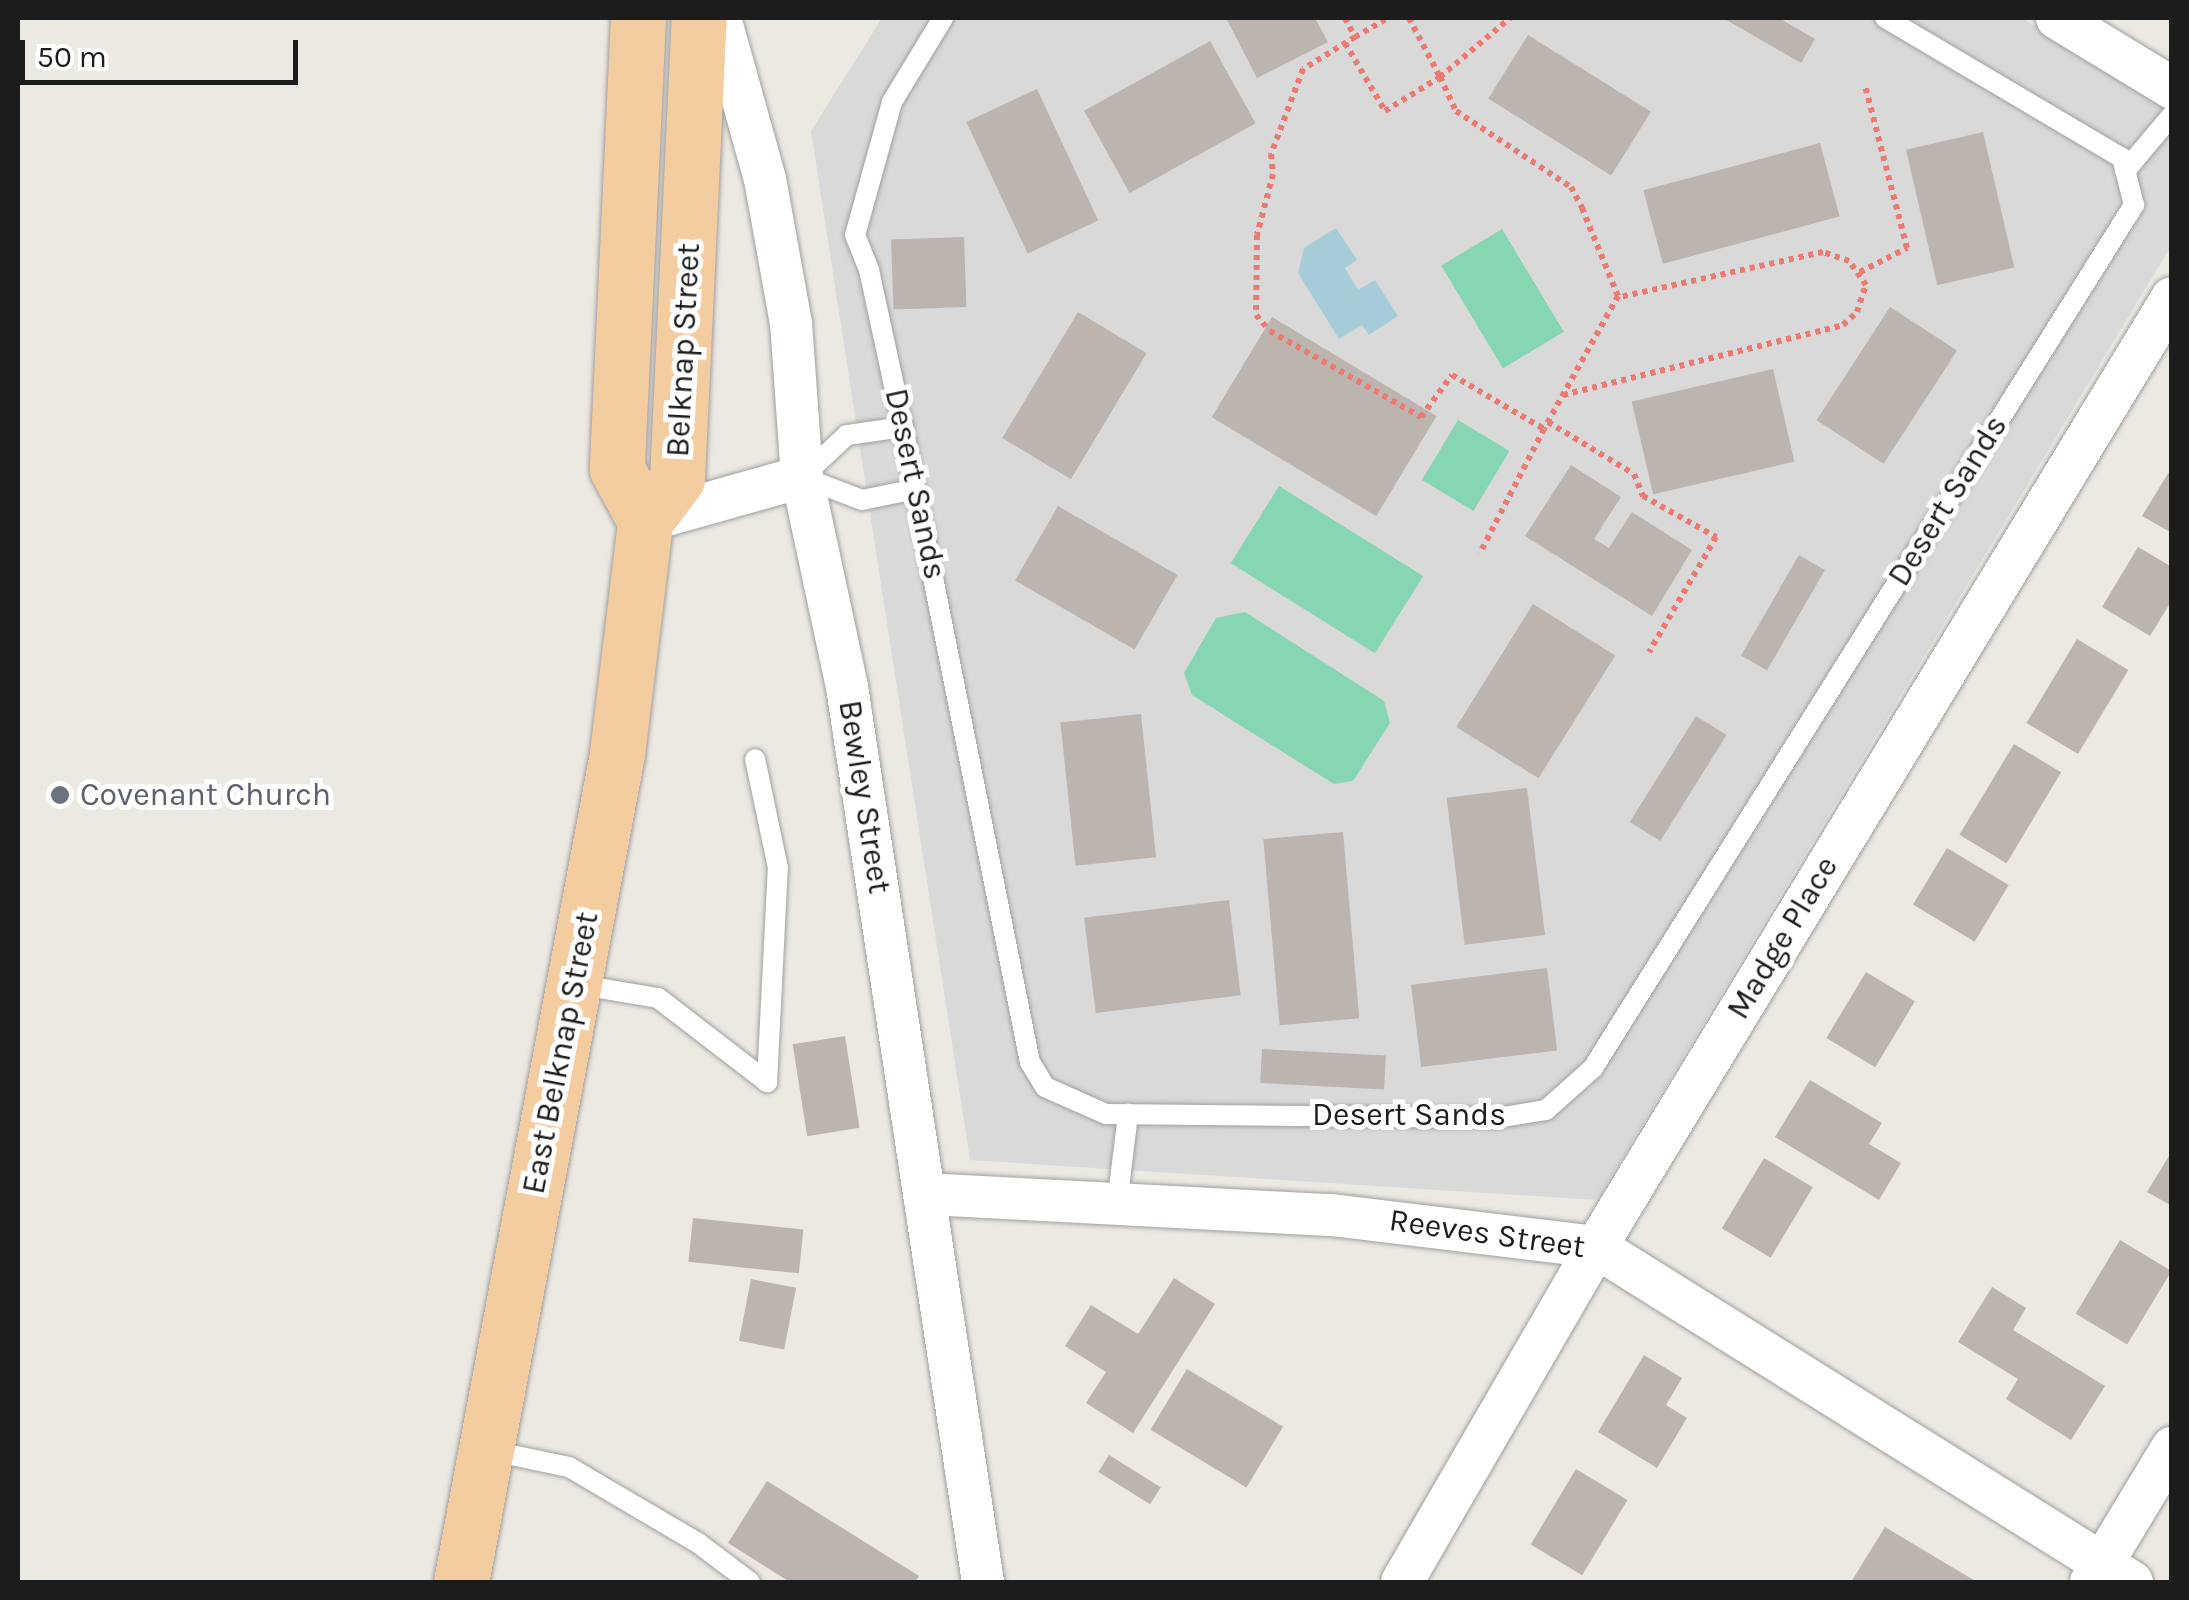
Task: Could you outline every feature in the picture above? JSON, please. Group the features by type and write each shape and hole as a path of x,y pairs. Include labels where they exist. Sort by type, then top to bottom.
{"main road":[{"name":"Belknap Street","path":"638,18 617,469 645,521 678,478 699,18"},
{"name":"East Belknap Street","path":"461,1582 617,754 645,521"}],"street":[{"name":"Bewley Street","path":"720,18 765,179 791,323 802,477 847,688 983,1582"},
{"path":"2057,18 2172,88"},
{"name":"Madge Place","path":"1402,1582 1596,1247 2172,298"},
{"path":"645,521 802,477"},
{"name":"Reeves Street","path":"926,1194 1332,1215 1596,1247 2108,1576"},
{"path":"2108,1576 2172,1448"}],"lane":[{"name":"Desert Sands","path":"943,18 892,102 854,235 870,270 1030,1062 1046,1087 1078,1106 1128,1114 1497,1118 1561,1102 1593,1068 2134,204 2125,171"},
{"path":"1886,18 2122,158 2125,171"},
{"path":"2125,171 2172,115"},
{"path":"903,426 847,435 802,477 862,500 916,490"},
{"path":"574,984 658,998 767,1082 778,868 755,759"},
{"path":"1117,1204 1128,1114"},
{"path":"486,1450 569,1467 698,1543 750,1582"}],"path":[{"path":"1345,18 1355,37"},
{"path":"1388,18 1303,68 1271,154 1273,174 1257,235 1256,315 1270,331 1420,417 1452,375 1634,474 1644,496 1716,537 1649,652"},
{"path":"1409,18 1456,110 1572,187 1616,298"},
{"path":"1345,43 1385,111 1440,77 1510,18"},
{"path":"1860,272 1907,248 1865,86"},
{"path":"1480,553 1546,425 1616,298 1824,252 1841,255 1860,272 1862,301 1843,325 1563,395"}],"shaded area":[{"path":"882,18 2022,18 2171,110 2171,246 1597,1200 970,1160 811,131"}],"green space":[{"path":"1502,229 1564,332 1503,368 1441,266"},
{"path":"1458,420 1509,451 1473,511 1422,480"},
{"path":"1279,486 1423,576 1375,653 1231,563"},
{"path":"1245,612 1384,701 1390,723 1353,781 1334,784 1192,695 1184,673 1216,618"}],"water":[{"path":"1336,228 1357,260 1345,268 1358,290 1375,280 1398,316 1369,335 1362,325 1339,339 1298,273 1304,248"}],"building":[{"path":"1226,18 1315,18 1328,42 1257,78"},
{"path":"1723,18 1779,18 1815,39 1801,63"},
{"path":"1528,35 1651,112 1611,175 1488,99"},
{"path":"1210,41 1256,123 1130,193 1084,111"},
{"path":"1037,89 1098,220 1028,253 966,122"},
{"path":"1983,132 2014,267 1937,285 1906,150"},
{"path":"1820,143 1840,216 1663,264 1643,190"},
{"path":"964,237 966,307 893,310 891,240"},
{"path":"1890,307 1957,351 1884,464 1816,420"},
{"path":"1078,312 1147,353 1071,479 1002,438"},
{"path":"1272,317 1437,416 1376,516 1212,417"},
{"path":"1773,369 1794,462 1653,494 1632,402"},
{"path":"1571,465 1621,497 1594,539 1609,548 1632,512 1692,550 1652,616 1525,536"},
{"path":"2172,467 2172,533 2142,516"},
{"path":"1058,506 1178,575 1135,649 1015,580"},
{"path":"2138,547 2172,567 2172,600 2150,636 2102,607"},
{"path":"1799,555 1825,570 1767,670 1741,655"},
{"path":"1533,604 1615,655 1538,778 1456,727"},
{"path":"2077,639 2128,670 2078,754 2027,723"},
{"path":"1141,714 1156,857 1075,866 1060,722"},
{"path":"1696,716 1727,735 1660,841 1630,822"},
{"path":"2014,744 2061,772 2007,863 1959,835"},
{"path":"1527,788 1545,935 1465,945 1447,798"},
{"path":"1343,832 1359,1018 1280,1025 1263,839"},
{"path":"1947,848 2009,885 1975,942 1913,905"},
{"path":"1229,900 1241,995 1096,1013 1084,918"},
{"path":"1547,968 1557,1050 1421,1067 1411,985"},
{"path":"1866,972 1915,1001 1875,1067 1826,1038"},
{"path":"845,1036 860,1128 807,1136 793,1044"},
{"path":"1262,1049 1386,1055 1384,1089 1260,1083"},
{"path":"1810,1080 1882,1123 1869,1144 1901,1163 1879,1200 1775,1137"},
{"path":"2172,1151 2172,1206 2147,1192"},
{"path":"1764,1158 1813,1187 1771,1258 1722,1228"},
{"path":"693,1218 803,1230 799,1273 688,1262"},
{"path":"2120,1240 2171,1271 2127,1345 2076,1314"},
{"path":"1174,1278 1215,1304 1133,1433 1086,1403 1106,1372 1065,1346 1091,1305 1138,1334"},
{"path":"751,1279 796,1288 784,1350 739,1341"},
{"path":"1992,1287 2026,1308 2013,1330 2105,1386 2071,1440 2006,1399 2018,1379 1958,1342"},
{"path":"1644,1355 1682,1378 1666,1405 1687,1418 1657,1468 1598,1432"},
{"path":"1187,1369 1283,1427 1246,1488 1150,1430"},
{"path":"1109,1455 1161,1487 1150,1504 1098,1472"},
{"path":"1576,1469 1627,1500 1582,1575 1531,1544"},
{"path":"767,1481 919,1576 915,1582 790,1582 728,1543"},
{"path":"1885,1527 1977,1582 1851,1582"}],"place":[{"name":"Covenant Church","path":"60,795"}]}
